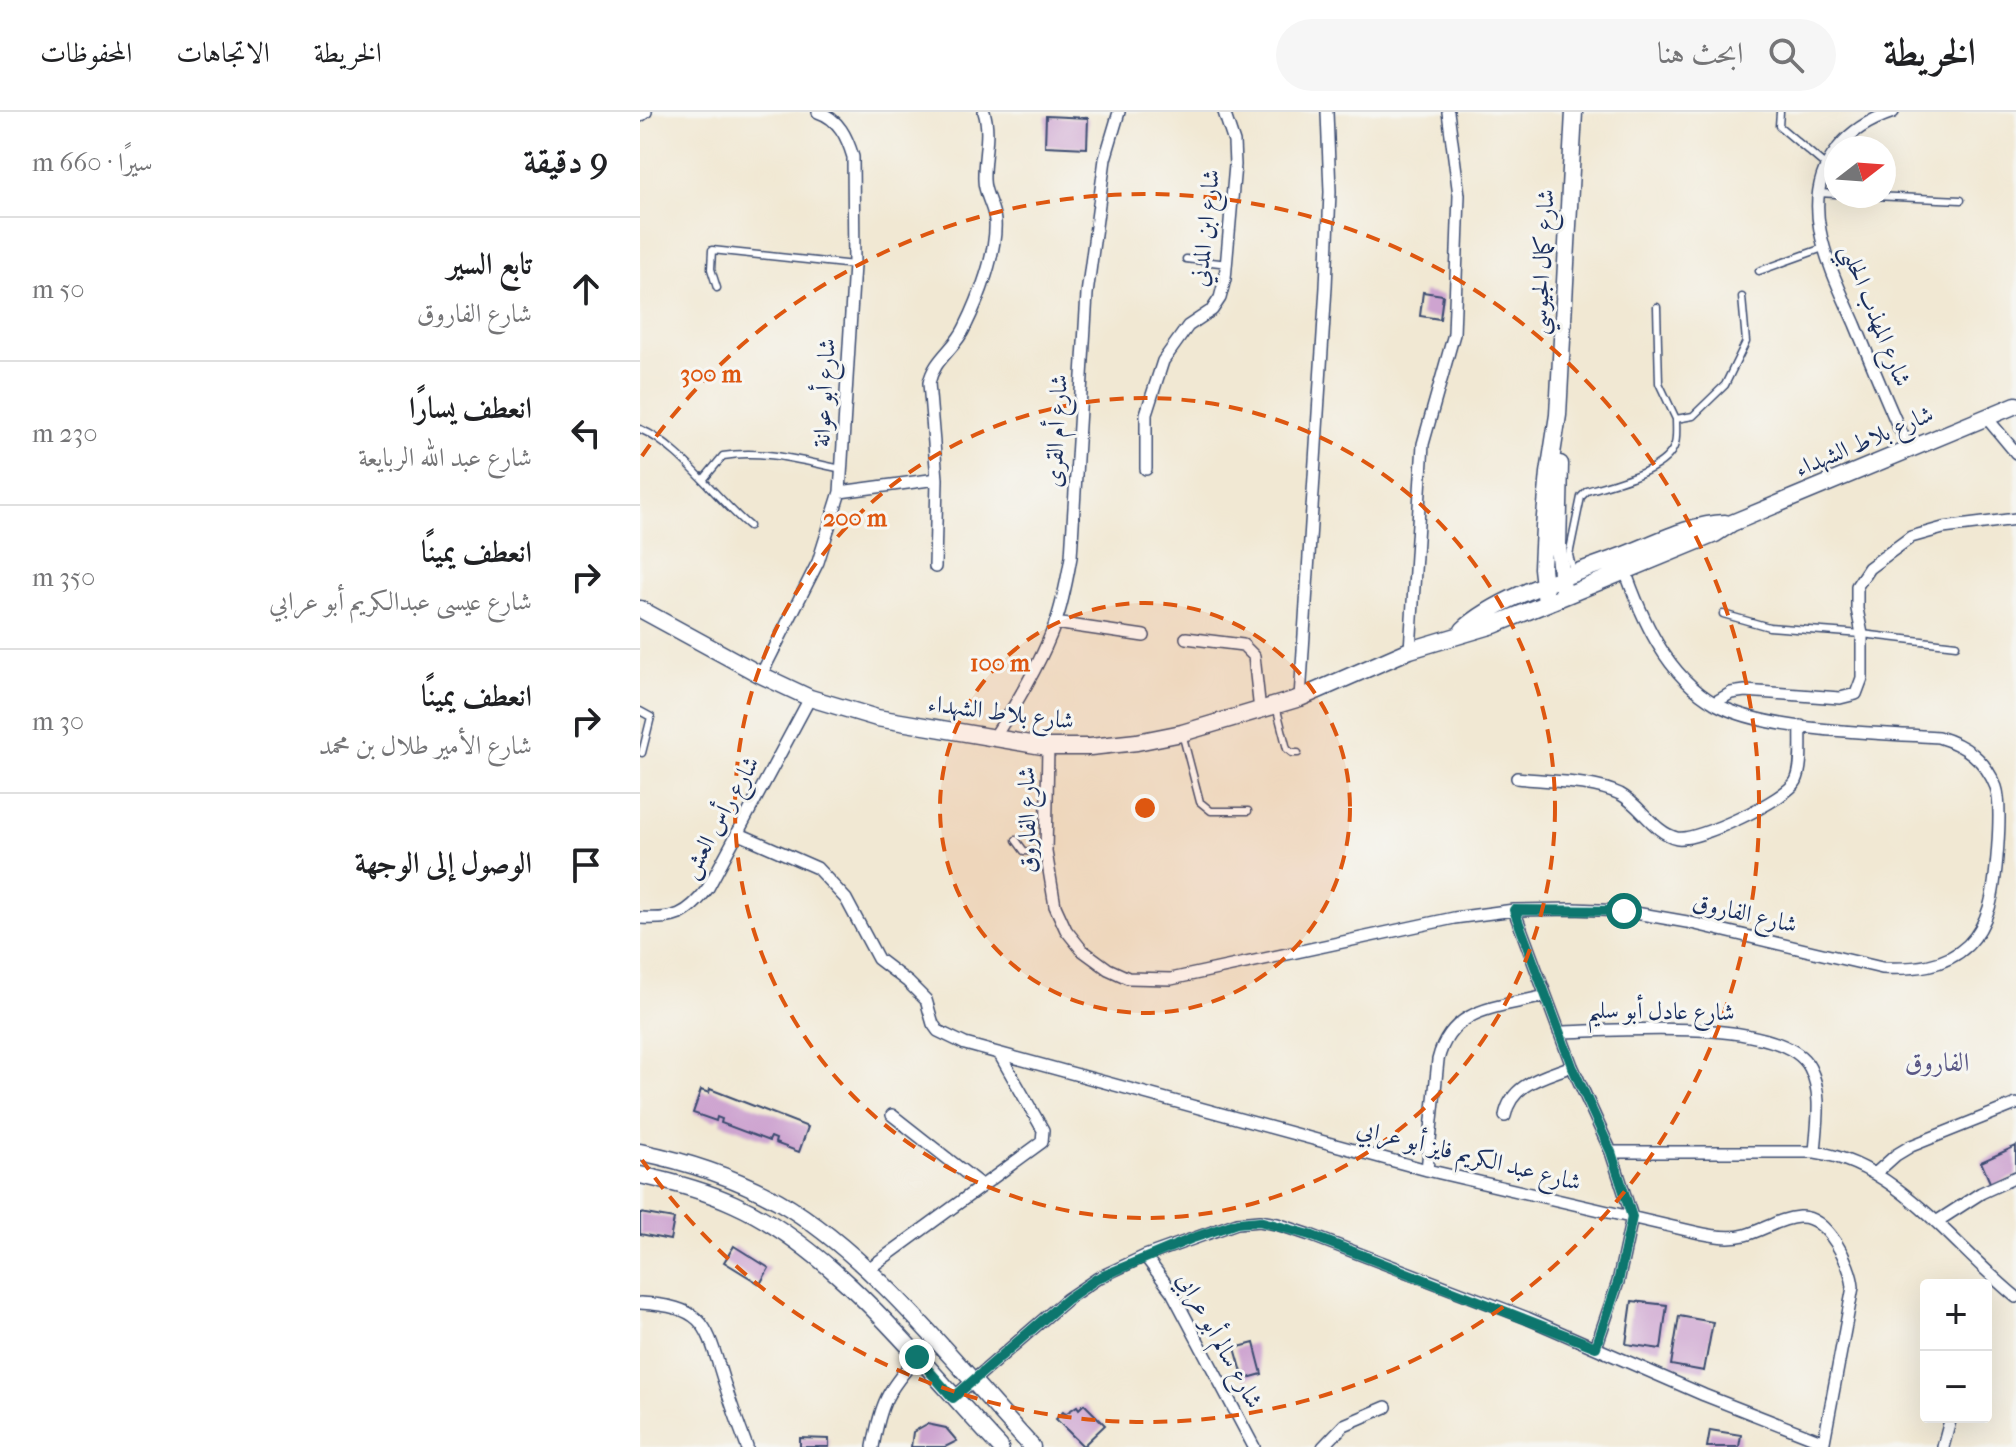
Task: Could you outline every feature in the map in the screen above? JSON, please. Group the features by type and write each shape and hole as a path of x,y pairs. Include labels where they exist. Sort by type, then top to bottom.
{"street":[{"path":"640,116 646,112"},
{"name":"شارع أبو عوانة","path":"761,675 818,562 840,492 854,265 853,157 836,122 818,112"},
{"path":"935,567 937,479 929,383 932,369 965,327 989,264 995,216 984,182 984,112"},
{"name":"شارع أم القرى","path":"993,739 1021,696 1055,623 1071,557 1087,294 1105,159 1119,112"},
{"name":"شارع ابن المدني","path":"1146,469 1146,414 1163,361 1188,326 1212,310 1220,298 1228,264 1235,165 1234,142 1224,112"},
{"path":"1300,698 1327,271 1330,192 1327,112"},
{"path":"1410,650 1423,444 1454,326 1459,179 1448,112"},
{"name":"شارع كمال الجيوسي","path":"1544,594 1549,473 1558,415 1574,112"},
{"name":"شارع المهذب الحلبي","path":"1848,136 1893,112"},
{"name":"شارع المهذب الحلبي","path":"1824,169 1818,193 1823,248 1909,447"},
{"name":"شارع بلاط الشهداء","path":"640,609 810,698 877,718 1048,747 1137,742 1182,733 1300,698 1410,650 1459,634 1487,613 1622,564 1679,534 1716,523 1732,523 2016,405"},
{"name":"شارع كمال الجيوسي","path":"1558,415 1558,547 1566,583"},
{"path":"1986,417 2016,453"},
{"path":"840,492 937,479"},
{"path":"1714,703 1731,693 1745,691 1840,698 1853,696 1861,686 1862,634 1857,586 1869,568 1911,537 1943,528 2016,519"},
{"name":"شارع بلاط الشهداء","path":"1566,583 1622,564"},
{"name":"شارع الفاروق","path":"1048,747 1046,852 1066,930 1082,950 1108,969 1128,978 1151,980 1182,977 1440,921 1514,910 1624,911 1687,922 1882,968 1931,966 1950,958 1969,944 1983,924 1990,906 2000,804 1987,769 1973,753 1958,743 1938,737 1801,726 1739,714 1714,703 1686,680 1665,656 1645,621 1622,564"},
{"path":"1055,623 1144,636"},
{"path":"1186,638 1243,645 1250,650 1268,708"},
{"name":"شارع رأس العش","path":"640,918 675,917 697,903 810,698"},
{"path":"1517,778 1601,788 1620,794 1670,836 1686,838 1712,830 1766,803 1793,785 1798,776 1801,726"},
{"name":"شارع عبد الكريم فايز أبو عرابي","path":"737,833 804,860 828,879 846,899 878,959 926,1000 933,1024 945,1036 1000,1055 1427,1170 1720,1237 1743,1236 1785,1219 1801,1217 1817,1223 1833,1238 1852,1273 1853,1287 1823,1445"},
{"path":"1514,910 1572,1066 1611,1152 1632,1217 1618,1282 1596,1347"},
{"path":"1427,1170 1438,1060 1451,1029 1465,1017 1545,996"},
{"name":"شارع عادل أبو سليم","path":"1559,1032 1727,1030 1776,1042 1795,1051 1809,1064 1815,1079 1819,1110 1815,1152"},
{"path":"867,1270 1042,1142 1043,1130 1000,1055"},
{"path":"1505,1116 1508,1102 1530,1082 1572,1066"},
{"path":"1876,1173 1911,1146 2016,1104"},
{"path":"892,1115 981,1185"},
{"path":"640,1152 720,1173 780,1203 867,1270 1032,1447"},
{"path":"1611,1152 1815,1152 1837,1155 1876,1173 1936,1222 2016,1297"},
{"path":"640,1175 709,1193 766,1221 843,1281 1000,1447"},
{"path":"1936,1222 1981,1193 2016,1177"},
{"path":"953,1398 1067,1299 1098,1278 1145,1256 1237,1223 1259,1221 1277,1224 1596,1347 1823,1445"},
{"name":"شارع سالم أبو عرابي","path":"1145,1256 1172,1292 1254,1447"},
{"path":"640,1303 672,1305 705,1327 747,1447"},
{"path":"873,1447 880,1411 890,1388 917,1357"},
{"path":"1323,1447 1344,1425 1386,1407"},
{"path":"1943,1447 1949,1423"}],"lane":[{"path":"1780,112 1779,126 1824,164"},
{"path":"1818,193 1824,193"},
{"path":"1896,197 1961,200"},
{"path":"1759,271 1823,248"},
{"path":"717,288 711,269 712,250 854,265"},
{"path":"1186,259 1228,264"},
{"path":"1676,419 1693,416 1725,385 1746,342 1742,297"},
{"path":"1566,583 1583,493 1648,470 1665,460 1675,445 1676,419 1659,383 1657,307"},
{"path":"640,429 680,457 725,506 749,526"},
{"path":"703,480 723,456 742,452 758,452 842,469"},
{"path":"1723,614 1769,627 1956,645"},
{"path":"1268,708 1287,749 1298,753"},
{"path":"640,711 651,717 642,753"},
{"path":"1182,733 1200,802 1211,811 1248,811"},
{"path":"1016,840 1024,851 1046,852"}],"building":[{"path":"1046,116 1088,118 1087,148 1045,146"},
{"path":"1423,292 1443,295 1440,319 1420,316"},
{"path":"710,1089 808,1127 799,1152 775,1143 776,1139 771,1137 769,1141 721,1123 722,1119 717,1117 716,1121 693,1113 701,1090 709,1093"},
{"path":"2016,1146 2016,1176 1992,1187 1981,1162"},
{"path":"640,1213 674,1219 670,1240 640,1234"},
{"path":"734,1246 769,1268 760,1284 724,1262"},
{"path":"1632,1301 1667,1305 1661,1349 1626,1344"},
{"path":"1679,1316 1713,1322 1704,1371 1671,1365"},
{"path":"1254,1343 1262,1374 1244,1379 1235,1348"},
{"path":"1084,1404 1105,1425 1083,1446 1056,1419 1063,1412 1065,1414 1077,1406 1079,1409"},
{"path":"927,1424 946,1428 957,1441 945,1447 911,1447 913,1432"},
{"path":"1710,1430 1741,1435 1739,1447 1707,1447"},
{"path":"800,1438 829,1439 829,1447 800,1447"}],"district":[{"name":"الفاروق","path":"1937,1062"}],"route":[{"path":"917,1357 953,1398 1067,1299 1098,1278 1193,1238 1237,1223 1259,1221 1310,1235 1596,1347 1618,1282 1632,1217 1611,1152 1572,1066 1514,910 1624,911"}]}
